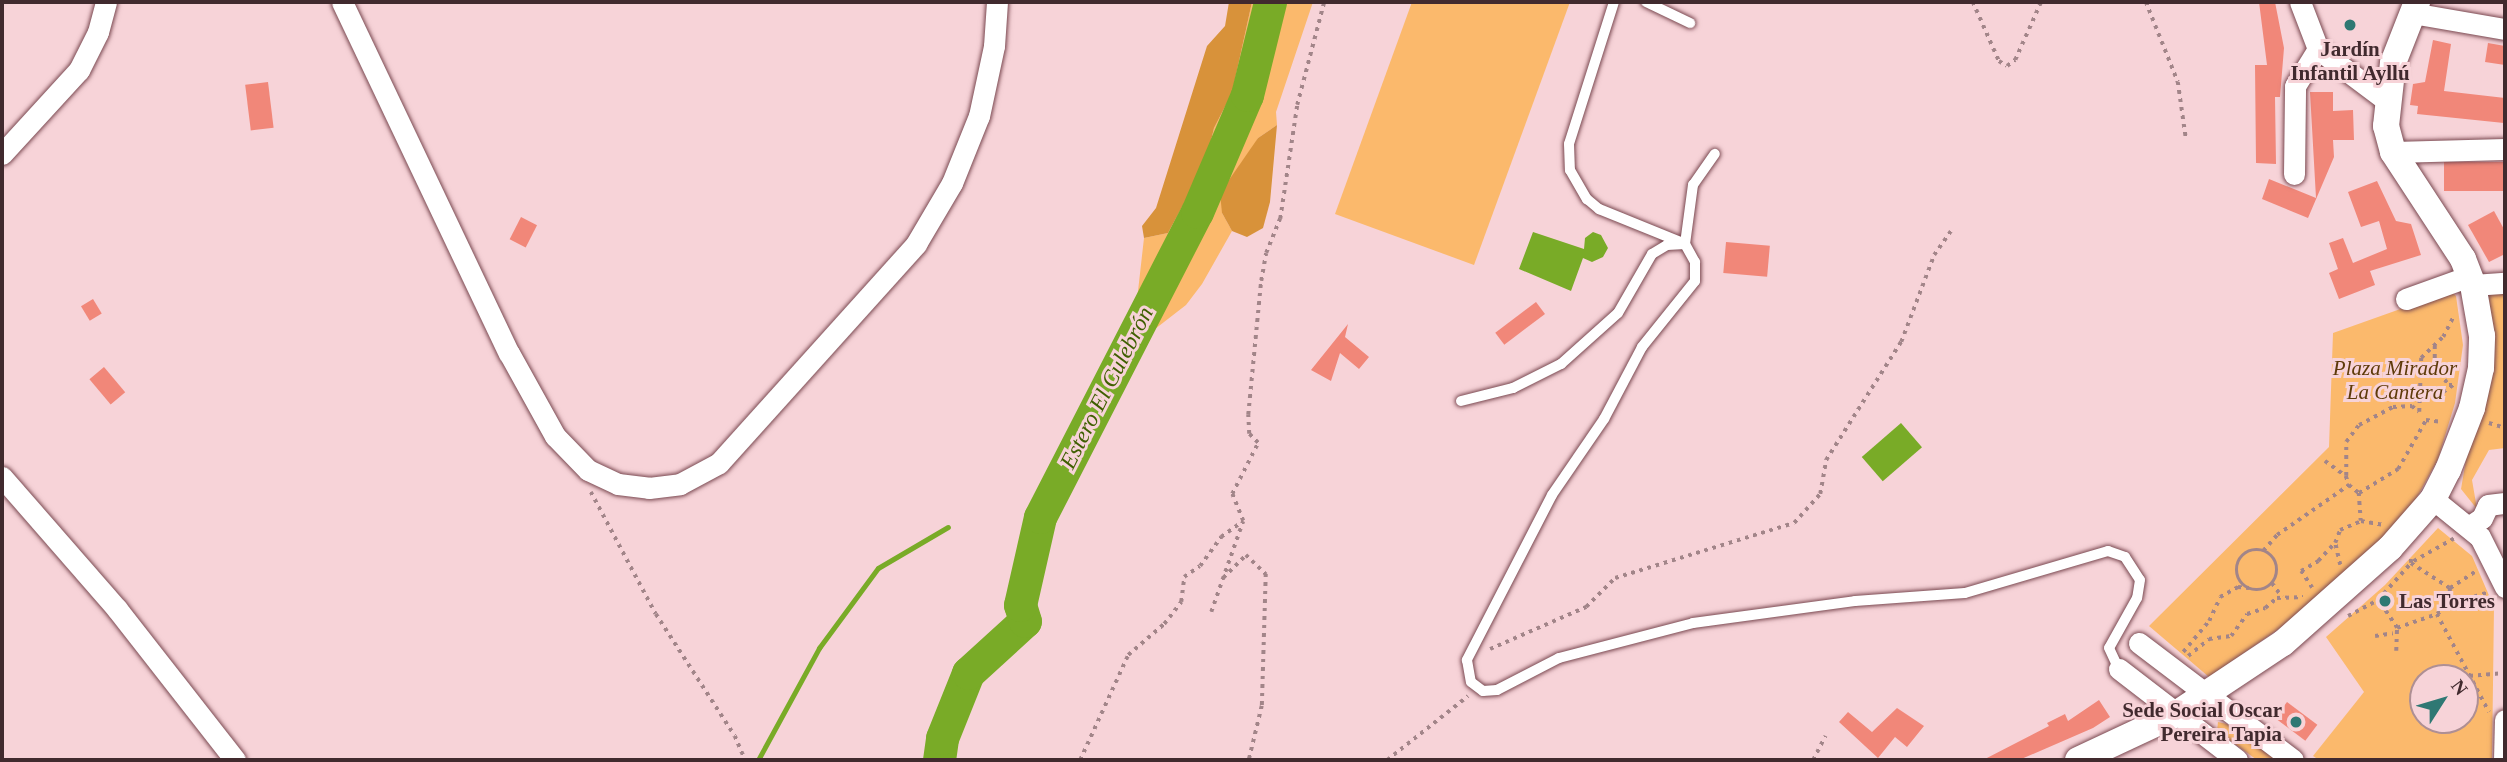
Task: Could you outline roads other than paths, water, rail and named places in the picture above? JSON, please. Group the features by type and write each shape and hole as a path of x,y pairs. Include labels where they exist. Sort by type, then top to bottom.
{"street":[{"path":"2,154 79,70 98,32 106,2"},
{"path":"342,2 509,353 555,436 588,470 618,484 649,488 694,479 719,463 916,244 953,183 979,116 993,46 997,2"},
{"path":"2300,2 2318,49 2386,100"},
{"path":"2078,760 2176,714 2283,643 2353,584 2432,499 2465,429 2465,386 2482,344 2455,242 2393,152 2386,100 2414,7 2505,29"},
{"path":"2294,174 2295,86 2318,49"},
{"path":"2393,152 2505,149"},
{"path":"2406,299 2466,281 2505,283"},
{"path":"2,477 117,609 235,760"},
{"path":"2432,499 2470,526 2494,560 2500,589"},
{"path":"2470,526 2482,518 2488,505 2505,503"},
{"path":"2139,643 2293,760"},
{"path":"2119,669 2237,760"},
{"path":"2504,760 2505,720"}],"lane":[{"path":"1614,2 1569,144 1570,170 1587,199 1599,209 1665,232 1685,244"},
{"path":"1646,2 1690,23"},
{"path":"1715,154 1693,185 1685,244 1696,271 1691,290 1642,347 1604,419 1552,495 1467,660 1467,676 1476,688 1497,691 1559,658 1693,623 1855,601 1965,593 2108,551 2125,557 2140,580 2137,598 2109,648 2119,669"},
{"path":"1461,401 1513,388 1561,364 1618,313 1652,254 1667,244 1685,244"}],"waterway":[{"name":"Estero El Culebrón","path":"939,760 942,738 968,673 1025,621 1020,605 1040,517 1197,212 1247,95 1270,2"},
{"path":"758,760 819,648 878,568 948,527"}],"place":[{"name":"Jardín Infantil Ayllú","path":"2350,25"},
{"name":"Las Torres","path":"2385,601"},
{"name":"Sede Social Oscar Pereira Tapia","path":"2296,722"}],"park label":[{"name":"Plaza Mirador La Cantera","path":"2395,380"}]}
